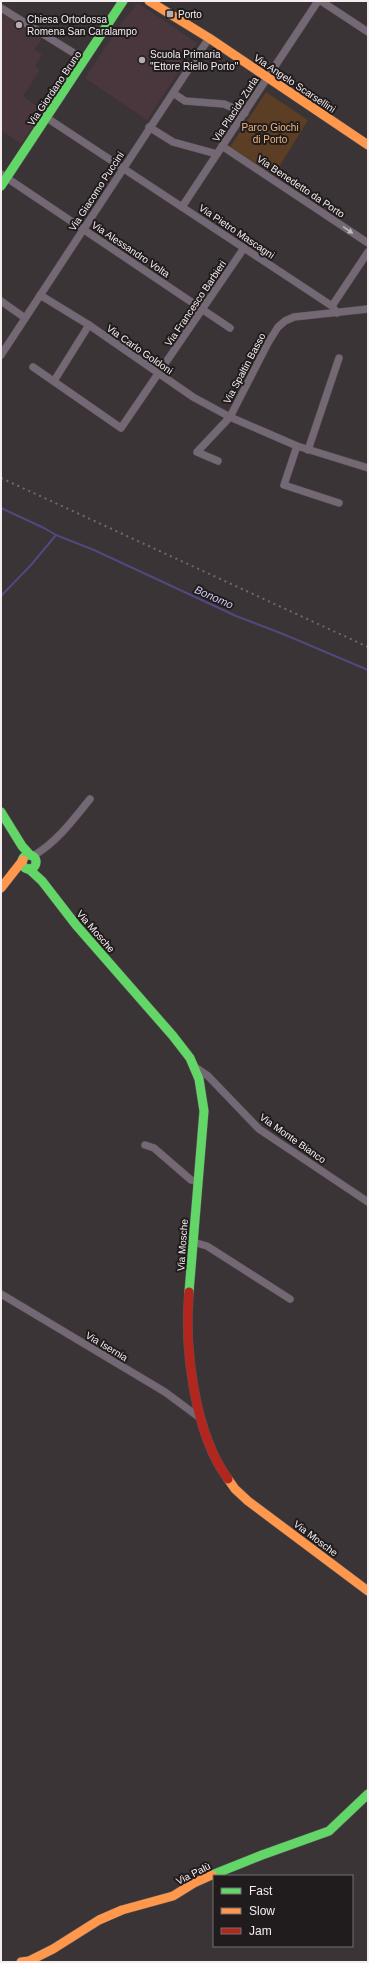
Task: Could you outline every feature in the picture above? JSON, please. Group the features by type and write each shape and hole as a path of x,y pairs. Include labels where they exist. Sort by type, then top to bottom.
{"main road":[{"name":"Via Giordano Bruno","path":"3,179 47,118 123,1"},
{"name":"Via Angelo Scarsellini","path":"149,1 209,38 267,79 368,145"},
{"path":"1,812 22,846 29,861 14,872 1,888"},
{"name":"Via Mosche","path":"29,861 42,881 76,925 173,1036 195,1067 202,1092 204,1111 197,1181 187,1330 202,1429 211,1451 235,1489 248,1501 368,1591"},
{"name":"Via Palù","path":"213,1875 329,1830 368,1794"},
{"name":"Via Palù","path":"22,1962 53,1950 100,1920 122,1910 174,1896 201,1880 213,1875"}],"street":[{"name":"Via Placido Zurla","path":"182,206 318,1"},
{"path":"321,1 368,32"},
{"path":"1,8 85,60"},
{"name":"Via Giacomo Puccini","path":"1,356 149,127 209,38"},
{"path":"173,93 185,101 224,104 245,113"},
{"name":"Via Pietro Mascagni","path":"47,118 332,306 337,313"},
{"path":"149,127 173,142 217,154"},
{"name":"Via Benedetto da Porto","path":"222,146 368,243"},
{"name":"Via Alessandro Volta","path":"3,179 83,228 230,328"},
{"name":"Via Francesco Barbieri","path":"54,381 121,428 244,248"},
{"path":"332,306 368,252"},
{"name":"Via Carlo Goldoni","path":"40,295 89,325 193,397 230,417 297,446 368,468"},
{"path":"1,301 25,318"},
{"name":"Via Spaltin Basso","path":"218,461 197,452 230,417 268,343 278,327 294,317 368,309"},
{"path":"32,367 54,381 89,325"},
{"path":"308,450 339,358"},
{"path":"297,446 284,485 339,503"},
{"path":"29,861 63,832 90,799"},
{"name":"Via Monte Bianco","path":"195,1067 208,1076 259,1129 368,1202"},
{"path":"145,1145 154,1148 191,1180 197,1181"},
{"path":"193,1242 207,1246 290,1299"},
{"name":"Via Isernia","path":"1,1294 165,1392 200,1418"}],"shaded area":[{"name":"Scuola Primaria \"Ettore Riello Porto\"","path":"138,3 197,43 147,120 85,78 122,22"},
{"path":"1,13 42,39 34,49 42,55 35,66 40,70 23,96 43,111 21,144 1,130"}],"green space":[{"name":"Parco Giochi di Porto","path":"266,92 308,120 274,175 230,147"}],"waterway":[{"path":"1,508 56,535 31,565 1,596"},
{"name":"Bonomo","path":"56,535 94,550 236,616 368,670"}],"railway":[{"path":"1,478 368,647"}],"traffic: fast":[{"path":"1,186 123,1"},
{"path":"1,812 22,846 30,855"},
{"path":"29,855 34,857 36,862 34,867 29,869 24,867 22,862 24,857 29,855"},
{"path":"29,869 42,881 76,925 173,1036 190,1058 199,1079 204,1111 189,1292"},
{"path":"212,1875 329,1831 368,1794"}],"traffic: slow":[{"path":"149,1 209,38 368,145"},
{"path":"1,888 23,860"},
{"path":"228,1479 235,1489 248,1501 368,1591"},
{"path":"21,1962 29,1961 53,1949 99,1920 122,1910 173,1896 194,1883 212,1875"}],"traffic: jam":[{"path":"189,1292 188,1338 190,1363 199,1414 216,1460 228,1479"}],"place":[{"name":"Porto","path":"170,14"},
{"name":"Chiesa Ortodossa Romena San Caralampo","path":"19,25"},
{"name":"Scuola Primaria \"Ettore Riello Porto\"","path":"142,60"}]}
